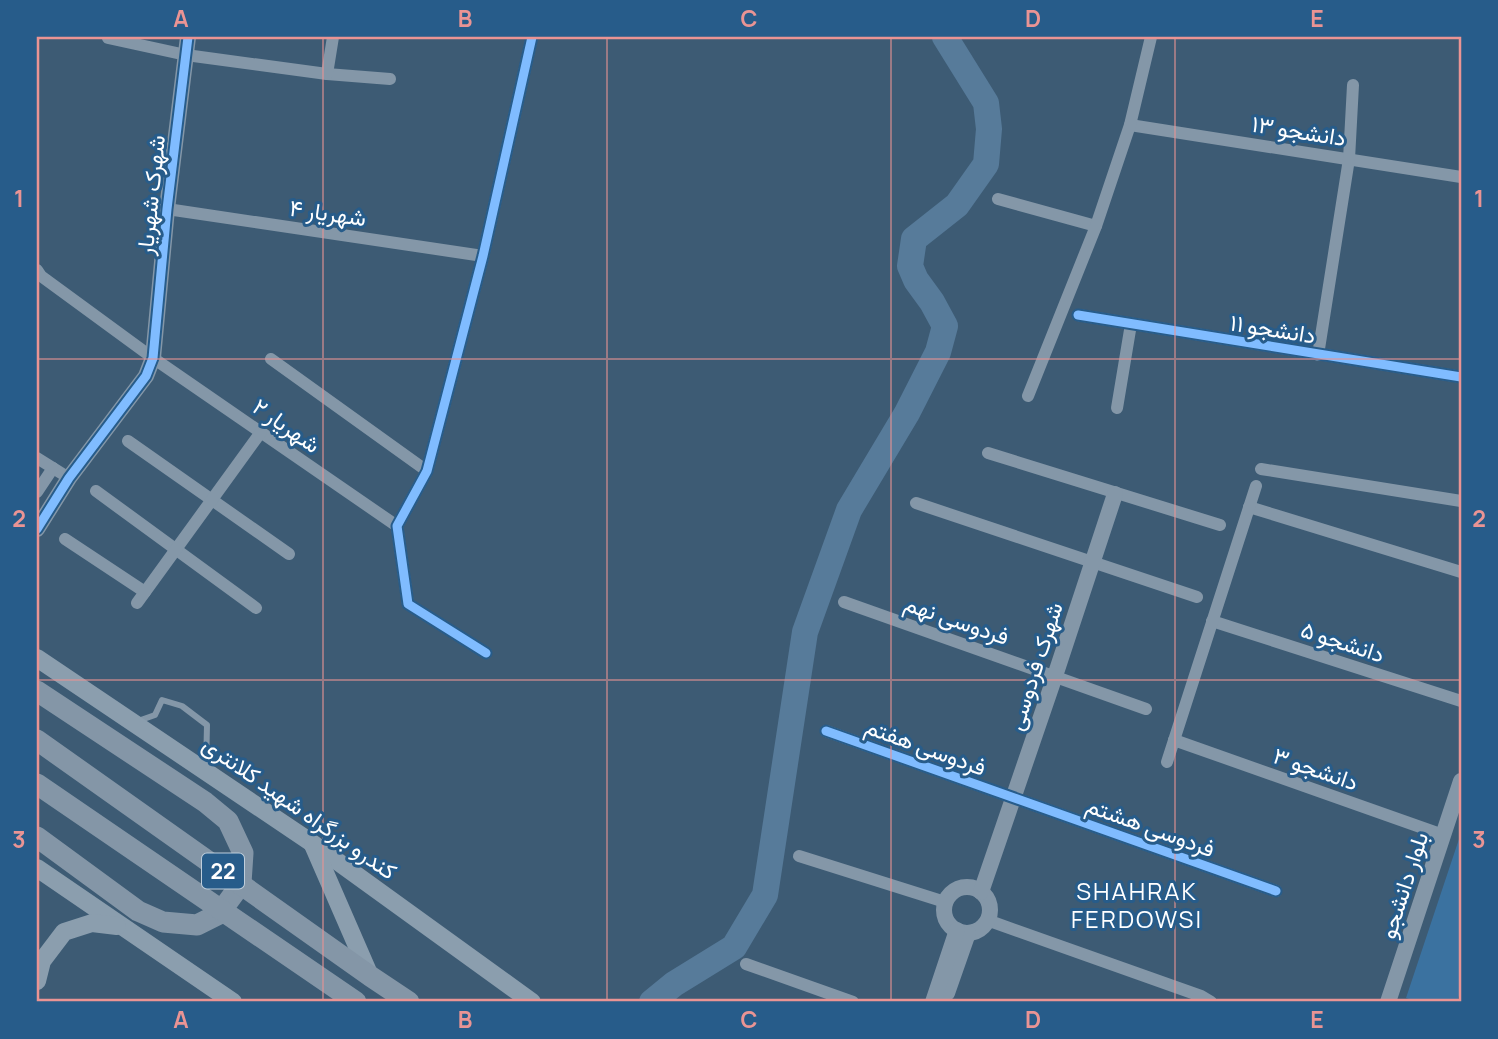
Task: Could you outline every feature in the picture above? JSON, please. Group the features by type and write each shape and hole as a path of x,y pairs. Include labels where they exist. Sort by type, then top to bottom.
{"highway":[{"path":"37,691 205,802 228,821 243,853 241,883 224,908 197,925 163,922 138,911 37,837"},
{"name":"22","path":"37,740 409,1002"},
{"name":"22","path":"37,784 356,1002"}],"main road":[{"name":"کندرو بزرگراه شهید کلانتری","path":"37,657 312,843 532,1002"},
{"path":"312,843 370,976"},
{"path":"37,868 233,1002"},
{"path":"37,981 41,961 64,932 92,923 122,927"}],"street":[{"name":"شهرک شهریار","path":"153,358 167,209 188,37"},
{"path":"327,74 332,37"},
{"path":"486,653 408,604 397,526 427,471 483,256 532,37"},
{"path":"1028,396 1096,226 1130,125 1151,37"},
{"path":"108,38 186,55 327,74 390,79"},
{"path":"1318,355 1349,159 1353,85"},
{"name":"دانشجو ۱۳","path":"1130,125 1461,177"},
{"path":"998,199 1096,226"},
{"name":"شهریار ۴","path":"167,209 483,256"},
{"name":"۲ شهریار","path":"37,270 41,276 153,358 397,526"},
{"name":"دانشجو ۱۱","path":"1078,315 1461,377"},
{"path":"1117,408 1131,324"},
{"path":"37,529 69,478 146,376 153,358"},
{"path":"271,359 427,471"},
{"path":"137,603 261,432"},
{"path":"128,441 289,554"},
{"path":"988,453 1220,525"},
{"path":"37,458 69,478"},
{"path":"37,492 53,468"},
{"path":"1261,469 1461,501"},
{"path":"1167,762 1256,486"},
{"path":"96,491 256,608"},
{"name":"شهرک فردوسی","path":"978,890 1052,675 1110,492"},
{"path":"916,503 1197,597"},
{"path":"1249,507 1461,572"},
{"path":"65,539 145,592"},
{"name":"فردوسی نهم","path":"844,602 1146,709"},
{"name":"دانشجو ۵","path":"1212,621 1461,701"},
{"name":"فردوسی هفتم","path":"826,731 1010,796"},
{"name":"دانشجو ۳","path":"1174,740 1443,835"},
{"name":"بلوار دانشجو","path":"1388,1002 1461,781"},
{"name":"فردوسی هشتم","path":"1010,796 1276,891"},
{"path":"799,856 945,902"},
{"path":"968,887 978,890 986,897 990,908 988,920 979,929 962,931 948,923 945,917 945,902 954,891 968,887"},
{"path":"988,920 1206,999"},
{"path":"933,1002 962,931"},
{"path":"944,1002 962,931"},
{"path":"746,964 853,1002"}],"lane":[{"path":"133,723 155,715 162,700 182,706 207,724 206,771"}],"shaded area":[{"path":"1461,833 1461,989 1457,1002 1418,1002 1406,998"}],"waterway":[{"path":"652,1002 674,984 734,947 765,895 805,632 849,510 907,413 938,352 945,326 910,266 914,239 957,205 986,164 989,129 986,103 945,37"}],"cycle path":[{"path":"37,529 69,478 146,376 153,358 167,209 188,37"},
{"path":"486,653 408,604 397,526 427,471 483,256 532,37"},
{"path":"1078,315 1461,377"},
{"path":"826,731 1276,891"}],"district":[{"name":"SHAHRAK FERDOWSI","path":"1137,904"}]}
